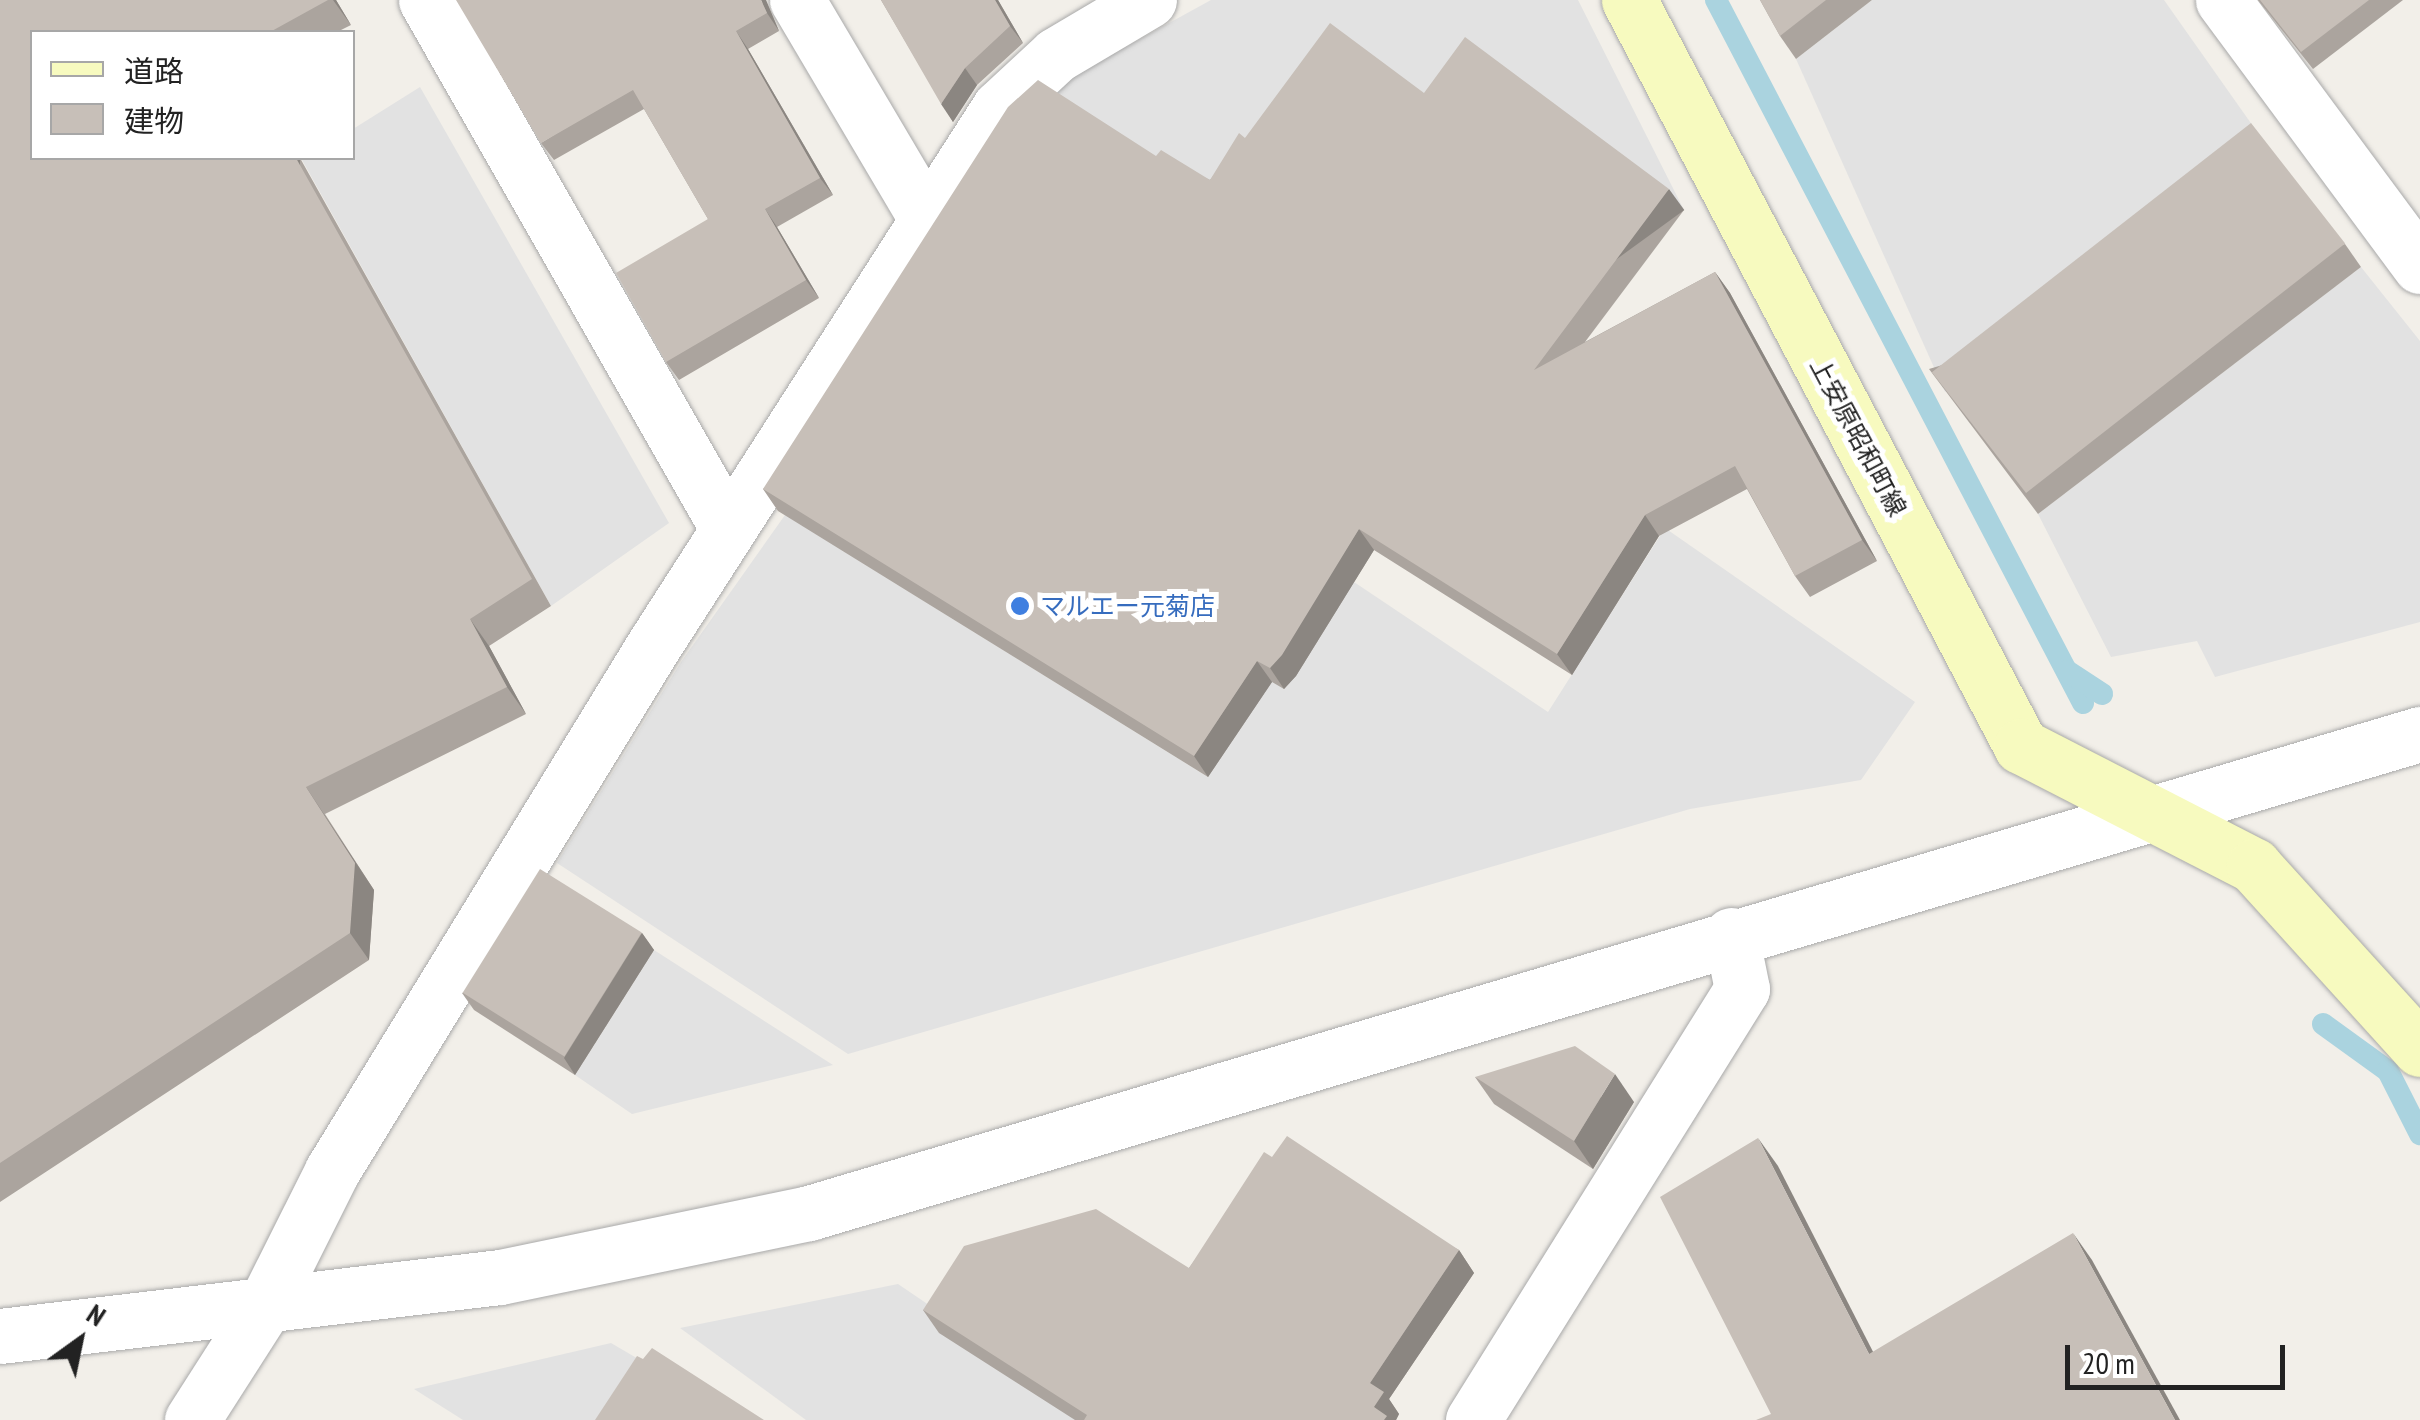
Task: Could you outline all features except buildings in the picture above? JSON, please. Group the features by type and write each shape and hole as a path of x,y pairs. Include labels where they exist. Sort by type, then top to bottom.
{"main road":[{"name":"上安原昭和町線","path":"1629,0 2020,746 2254,866 2420,1048"}],"street":[{"path":"426,0 728,529"},
{"path":"797,0 926,220"},
{"path":"192,1420 263,1309 332,1171 728,529 1000,108 1056,55 1149,0"},
{"path":"2223,0 2420,266"},
{"path":"0,1336 263,1309 500,1277 808,1213 2420,734"},
{"path":"1473,1420 1742,989 1732,936"}],"shaded area":[{"path":"1211,0 1578,0 1684,210 1480,59 1439,114 1219,208 1040,94"},
{"path":"1872,0 2164,0 2267,146 1945,392 1796,59"},
{"path":"420,87 669,523 551,606 302,160 355,160 355,128"},
{"path":"2361,267 2420,341 2420,622 2215,677 2197,641 2111,657 2038,514"},
{"path":"785,515 1208,777 1268,680 1285,688 1351,580 1548,712 1665,528 1915,702 1861,780 1690,809 848,1054 557,863 681,662"},
{"path":"654,950 833,1065 632,1114 575,1075"},
{"path":"898,1284 1098,1420 806,1420 680,1328"},
{"path":"611,1343 652,1367 614,1420 463,1420 414,1389"}],"waterway":[{"path":"1716,0 2083,703"},
{"path":"2067,671 2102,694"},
{"path":"2323,1024 2388,1071 2420,1134"}],"place":[{"name":"マルエー元菊店","path":"1020,606"}]}
